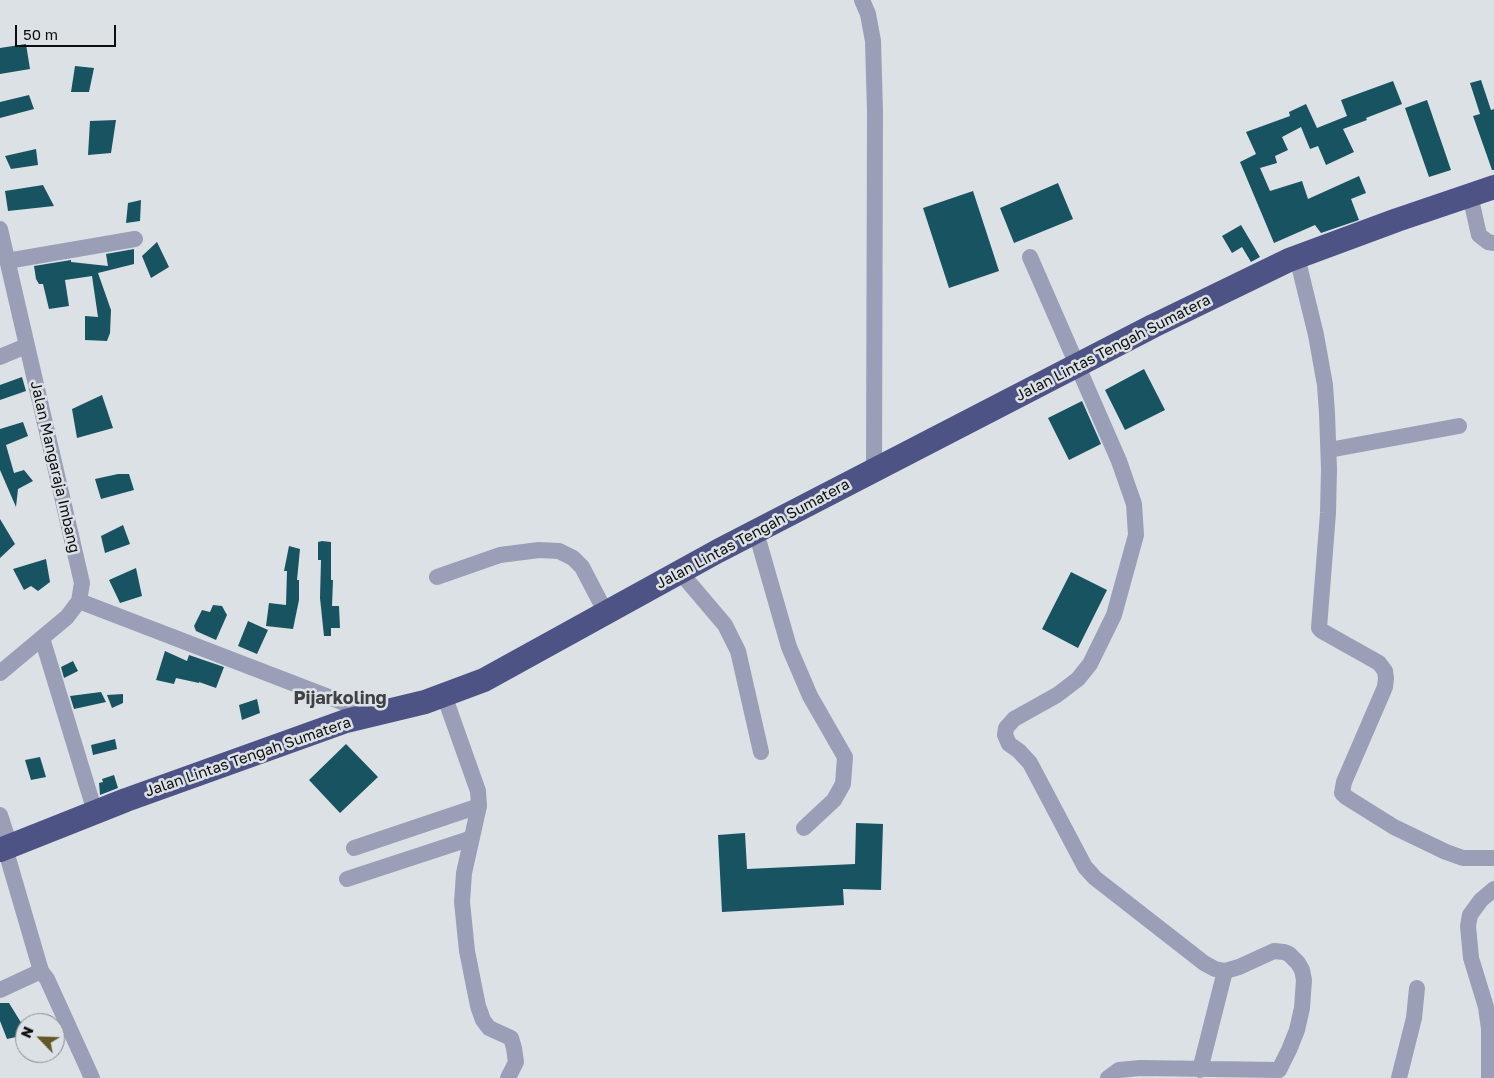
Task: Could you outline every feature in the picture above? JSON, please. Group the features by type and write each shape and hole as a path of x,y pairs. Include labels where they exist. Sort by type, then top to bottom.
{"highway":[{"name":"Jalan Lintas Tengah Sumatera","path":"5,848 95,812 346,721 425,702 484,680 680,572 1153,326 1297,257 1494,187"}],"street":[{"path":"862,0 868,14 873,41 876,112 874,471"},
{"path":"1470,195 1478,235 1488,242 1494,243"},
{"name":"Jalan Mangaraja Imbang","path":"0,228 82,583 79,601"},
{"path":"7,261 135,239"},
{"path":"1030,257 1118,461 1134,504 1136,535 1114,616 1090,664 1078,680 1057,695 1014,719 1006,728 1005,735 1009,744 1019,751 1030,763 1085,867 1095,878 1204,963 1215,969 1225,970 1239,967 1274,951 1289,954 1302,970 1304,980 1302,1008 1289,1050 1279,1074 1140,1068 1119,1070 1108,1078"},
{"path":"1297,257 1324,377 1329,450 1328,513 1319,628 1379,663 1385,671 1386,678 1385,687 1344,782 1342,792 1346,797 1394,827 1446,852 1463,858 1494,858"},
{"path":"0,357 26,346"},
{"path":"1329,450 1459,426"},
{"path":"756,532 789,647 810,696 845,758 843,784 834,800 804,828"},
{"path":"437,577 500,556 539,550 559,551 573,558 582,567 606,613"},
{"path":"680,572 725,625 738,651 761,752"},
{"path":"0,673 67,618 79,601 374,714"},
{"path":"42,638 95,812"},
{"path":"444,695 478,791 479,806 464,873 462,902 467,950 478,1006 483,1020 489,1028 511,1038 516,1062 508,1078"},
{"path":"354,848 479,806"},
{"path":"0,815 5,848 41,971 47,979 92,1078"},
{"path":"346,879 472,838"},
{"path":"1489,1078 1489,1029 1486,1008 1471,958 1468,926 1470,915 1481,900 1494,889"},
{"path":"1200,1070 1225,970"},
{"path":"0,990 41,971"},
{"path":"1400,1078 1414,1018 1417,988"}],"building":[{"path":"26,44 30,69 0,74 0,48"},
{"path":"75,66 94,68 89,92 71,92"},
{"path":"1481,80 1491,110 1494,109 1494,170 1492,170 1473,116 1480,114 1470,83"},
{"path":"1393,81 1402,104 1343,129 1354,152 1326,165 1318,146 1310,149 1301,127 1282,137 1288,150 1275,156 1277,163 1260,168 1270,191 1302,181 1308,199 1359,176 1366,193 1351,199 1359,220 1321,233 1315,225 1274,243 1240,162 1256,154 1246,132 1290,116 1289,112 1306,104 1317,128 1347,116 1341,100"},
{"path":"29,95 34,109 0,118 0,102"},
{"path":"1427,100 1451,170 1429,177 1405,108"},
{"path":"116,120 111,153 88,155 90,121"},
{"path":"36,149 38,165 11,169 5,156"},
{"path":"1058,183 1073,219 1014,243 1000,208"},
{"path":"43,185 54,206 8,211 5,191"},
{"path":"973,191 999,271 949,288 923,208"},
{"path":"141,200 140,221 126,223 128,203"},
{"path":"1241,225 1260,257 1251,262 1242,247 1232,253 1222,236"},
{"path":"157,242 169,267 151,278 142,256"},
{"path":"134,249 134,264 98,273 111,310 110,333 107,341 85,340 85,316 98,317 92,276 65,280 69,306 49,309 43,284 39,284 36,279 34,266 71,260 71,262 108,266 106,254"},
{"path":"1144,369 1165,410 1125,430 1105,390"},
{"path":"22,377 26,391 0,400 0,385"},
{"path":"102,395 113,428 77,438 72,409"},
{"path":"1082,401 1101,444 1069,460 1048,418"},
{"path":"23,422 28,436 6,445 14,473 24,470 33,481 18,489 16,507 0,470 0,429"},
{"path":"118,474 129,474 134,490 101,499 95,479"},
{"path":"0,519 15,544 0,558"},
{"path":"123,525 130,544 105,553 101,536"},
{"path":"318,542 331,542 332,606 339,606 340,628 331,628 331,636 324,636 320,598 321,560 318,560"},
{"path":"289,546 300,549 297,580 299,580 299,600 293,629 266,626 269,603 286,605 287,571 284,571"},
{"path":"46,559 50,582 38,591 31,586 24,590 13,569"},
{"path":"136,568 142,596 120,603 109,580"},
{"path":"1071,572 1107,590 1078,648 1042,629"},
{"path":"213,605 222,606 227,615 216,640 196,631 194,626 202,610 210,612"},
{"path":"248,621 268,630 257,654 238,646"},
{"path":"165,651 187,661 189,655 224,667 216,688 199,682 176,678 174,684 156,680"},
{"path":"73,661 78,671 64,678 61,667"},
{"path":"101,692 106,702 74,709 70,696"},
{"path":"123,694 123,703 112,708 107,695"},
{"path":"257,699 260,713 242,720 239,705"},
{"path":"115,739 117,749 93,755 91,745"},
{"path":"346,744 378,777 340,813 309,780"},
{"path":"40,757 46,777 31,780 25,760"},
{"path":"114,775 118,788 100,795 99,783 103,782 102,779"},
{"path":"856,823 883,824 881,890 843,889 844,905 722,912 718,835 745,833 747,869 855,864"},
{"path":"0,1003 9,1003 15,1013 15,1037 7,1039 0,1021"}],"district":[{"name":"Pijarkoling","path":"340,698"}]}
